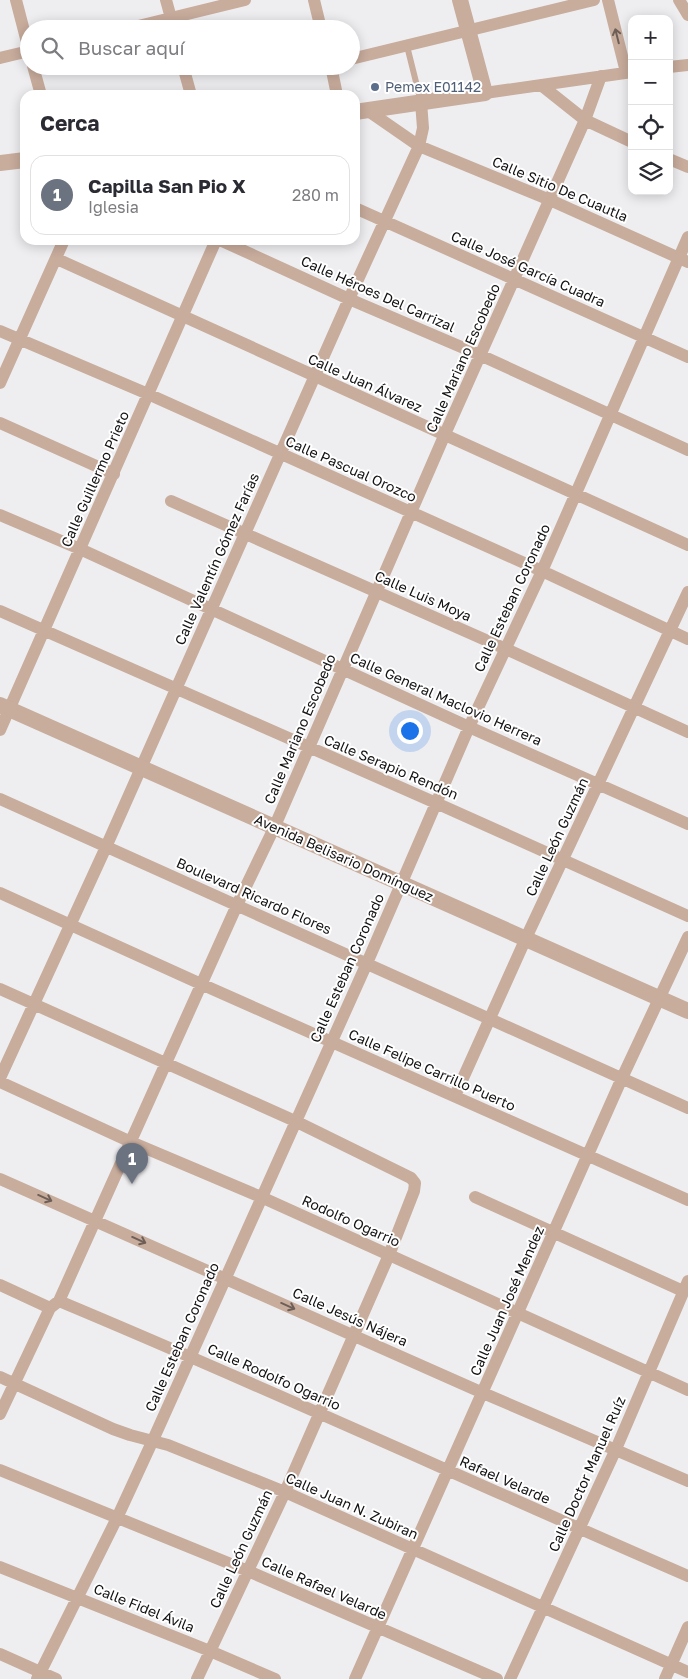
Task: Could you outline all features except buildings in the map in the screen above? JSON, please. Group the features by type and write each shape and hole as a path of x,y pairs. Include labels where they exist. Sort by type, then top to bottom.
{"street":[{"path":"16,0 21,20"},
{"path":"166,0 171,20"},
{"path":"184,20 245,0"},
{"path":"314,0 319,20"},
{"path":"460,0 485,93"},
{"path":"360,57 594,0"},
{"path":"608,0 628,69"},
{"path":"679,0 688,15"},
{"path":"0,58 20,53"},
{"path":"673,67 688,65"},
{"path":"361,111 628,72"},
{"path":"36,75 40,90"},
{"path":"185,75 190,90"},
{"path":"333,75 336,90"},
{"name":"Calle Mariano Escobedo","path":"0,1414 95,1220 274,828 445,434 585,120 601,76"},
{"path":"541,85 585,120 628,140"},
{"name":"Calle Valentín Gómez Farías","path":"0,1078 142,768 175,689 349,298 419,146 422,128 421,102"},
{"name":"Calle Sitio De Cuautla","path":"361,111 419,146 550,200 683,260"},
{"path":"0,163 20,161"},
{"path":"673,161 688,167"},
{"name":"Calle José García Cuadra","path":"360,210 688,357"},
{"name":"Calle Esteban Coronado","path":"39,1676 117,1518 153,1440 367,963 470,727 542,571 643,337 683,260 688,237"},
{"path":"0,383 62,245"},
{"name":"Calle Guillermo Prieto","path":"0,730 5,707 43,630 114,474 214,245"},
{"name":"Calle Héroes Del Carrizal","path":"231,245 480,355 688,450"},
{"name":"Calle Juan Álvarez","path":"57,259 688,545"},
{"name":"Calle Pascual Orozco","path":"0,331 148,394 688,638"},
{"path":"0,423 114,474"},
{"name":"Calle Luis Moya","path":"172,501 245,532 688,732"},
{"name":"Calle General Maclovio Herrera","path":"0,515 80,549 211,610 688,824"},
{"name":"Calle León Guzmán","path":"455,1096 526,938 600,784 688,592"},
{"name":"Calle Serapio Rendón","path":"0,611 688,916"},
{"name":"Avenida Belisario Domínguez","path":"5,707 688,1011"},
{"name":"Boulevard Ricardo Flores","path":"0,799 238,904 688,1108"},
{"name":"Calle Felipe Carrillo Puerto","path":"0,893 688,1200"},
{"name":"Calle Juan José Mendez","path":"356,1679 622,1078 688,937"},
{"path":"0,989 295,1121"},
{"name":"Rodolfo Ogarrio","path":"0,1082 688,1390"},
{"name":"Calle León Guzmán","path":"197,1679 285,1492 389,1255 414,1191 415,1183 411,1178 295,1121"},
{"name":"Calle Jesús Nájera","path":"0,1179 225,1277 483,1393 688,1481"},
{"path":"475,1197 554,1233 686,1286"},
{"name":"Calle Rodolfo Ogarrio","path":"0,1285 190,1356 448,1472"},
{"name":"Calle Doctor Manuel Ruíz","path":"510,1679 616,1449 686,1286"},
{"name":"Calle Juan N. Zubiran","path":"0,1377 113,1429 180,1449 285,1492 688,1672"},
{"name":"Calle Rafael Velarde","path":"0,1470 248,1571 497,1679"},
{"name":"Rafael Velarde","path":"448,1472 688,1576"},
{"name":"Calle Fidel Ávila","path":"0,1567 275,1679"},
{"path":"665,1679 688,1626"},
{"path":"0,1654 39,1676 56,1679"}],"lane":[{"name":"Calle Valentín Gómez Farías","path":"407,46 421,102"}],"place":[{"name":"Pemex E01142","path":"375,87"},
{"name":"Capilla San Pio X","path":"132,1184"}]}
